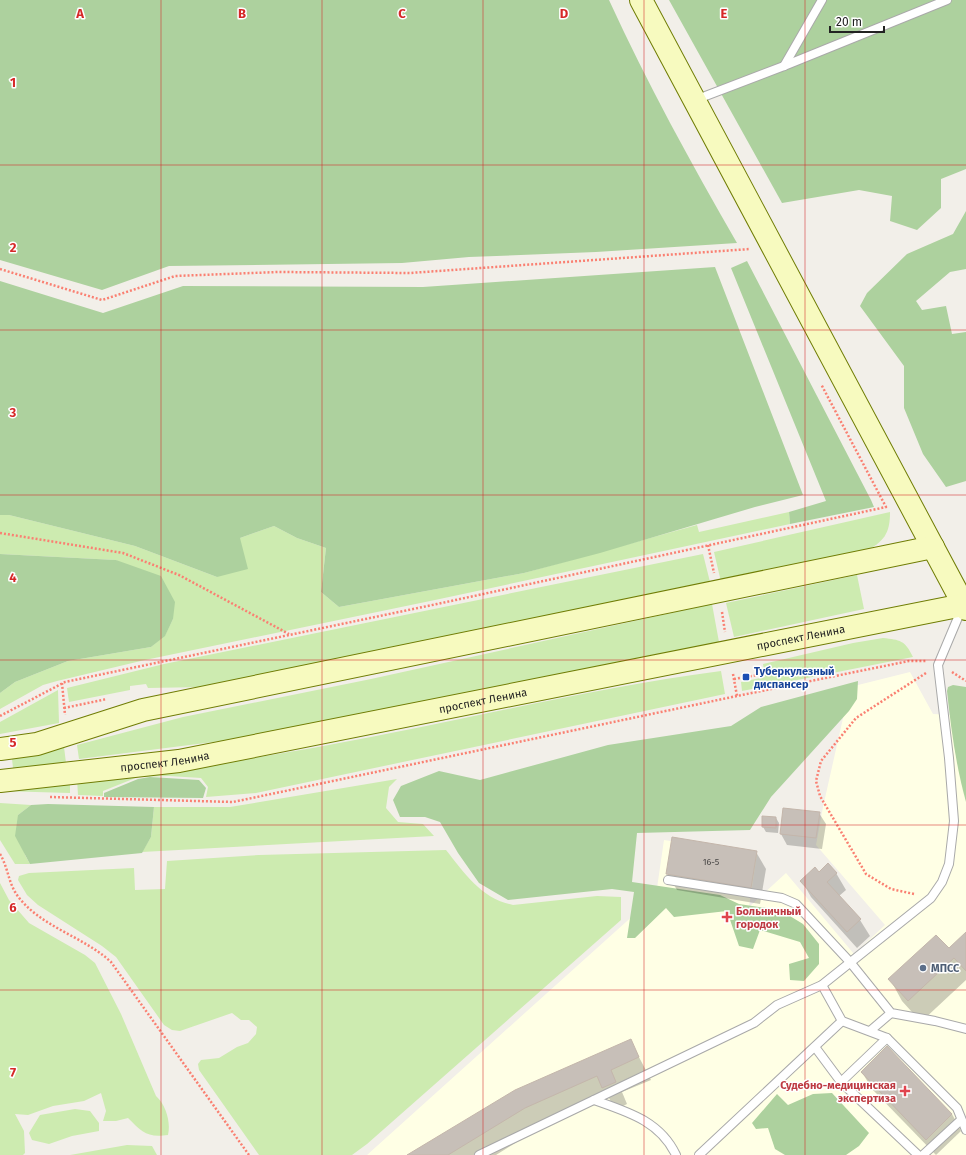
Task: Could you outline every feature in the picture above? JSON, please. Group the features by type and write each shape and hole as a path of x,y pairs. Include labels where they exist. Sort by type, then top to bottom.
{"street":[{"path":"641,0 965,607"},
{"path":"0,749 37,744 143,710 933,547"},
{"name":"проспект Ленина","path":"0,781 179,761 965,607"}],"lane":[{"path":"784,66 822,0"},
{"path":"694,100 784,66 947,0"},
{"path":"479,1155 754,1023 777,1005 822,985 931,898 942,882 949,864 954,821 949,758 938,665 965,607"},
{"path":"668,880 782,898 796,904 850,962 892,1013 966,1029"},
{"path":"822,985 842,1021 887,1038 957,1108 966,1130"},
{"path":"870,1031 892,1013"},
{"path":"699,1155 842,1021"},
{"path":"841,1082 887,1038"},
{"path":"815,1047 841,1082 918,1155"},
{"path":"594,1100 637,1115 654,1125 671,1144 676,1155"},
{"path":"923,1155 961,1120"}],"path":[{"path":"0,269 102,300 174,276 278,272 410,273 750,249"},
{"path":"0,716 62,683 886,507"},
{"path":"0,533 123,553 179,575 289,635"},
{"path":"708,545 714,573"},
{"path":"722,612 726,636"},
{"path":"45,797 233,802 909,661 924,661 938,665"},
{"path":"931,898 891,889 866,874 820,796 816,781 821,761 856,718 938,665"},
{"path":"733,674 737,696"},
{"path":"734,679 758,675"},
{"path":"62,683 65,716"},
{"path":"0,854 5,864 8,879 17,896 32,910 99,952 111,962 249,1155"}],"shaded area":[{"name":"Больничный городок","path":"910,672 933,714 953,715 966,738 966,1155 367,1155 656,895 664,840 757,854 749,907 786,873 854,954 885,925 816,845 823,807 850,687"}],"green space":[{"path":"0,0 609,0 670,123 737,243 596,252 469,257 402,263 169,266 102,290 0,260"},
{"path":"669,0 966,0 966,169 941,179 941,208 917,230 890,221 892,196 859,190 782,203"},
{"path":"966,211 966,269 950,272 916,301 922,310 946,306 952,334 966,332 966,481 946,487 923,454 904,408 904,366 860,306 867,293 907,254 953,234"},
{"path":"747,261 874,507 790,524 789,512 826,501 731,268"},
{"path":"715,267 803,495 755,507 600,553 524,573 339,607 321,592 326,548 297,538 274,526 240,538 248,569 217,577 135,546 9,515 0,515 0,281 103,313 183,286 423,287"},
{"path":"789,512 790,524 145,660 57,681 43,685 0,709 0,693 15,682 68,661 151,647 165,635 173,619 116,560 0,554 0,515 9,515 135,546 217,577 240,538 274,526 297,538 326,548 321,592 339,607 524,573 697,525 699,532"},
{"path":"890,512 889,526 885,536 877,544 865,552 721,582 714,552"},
{"path":"0,554 116,560 161,576 175,602 173,619 165,636 151,647 68,661 15,682 0,693"},
{"path":"703,554 710,582 203,687 148,688 146,684 130,686 130,690 69,702 67,688 164,664"},
{"path":"857,575 864,609 734,637 726,603"},
{"path":"712,604 719,642 237,739 79,759 77,745 183,717 371,679"},
{"path":"883,638 898,640 907,647 913,657 742,691 741,682 765,677 763,664 853,643"},
{"path":"721,671 725,694 256,793 206,797 208,787 201,778 169,776 138,777 103,791 103,796 78,795 77,779 130,774 289,752 397,732 613,688"},
{"path":"858,681 857,699 849,711 771,797 750,830 637,833 632,882 720,895 739,904 780,910 803,924 819,944 819,964 804,981 790,980 789,964 809,958 800,942 760,930 753,949 739,946 727,911 674,917 666,908 635,938 627,938 634,892 612,889 508,900 479,883 458,853 440,822 425,817 400,817 393,800 401,786 439,771 480,780 608,745 731,726 761,707"},
{"path":"953,685 966,687 966,802 952,733 947,691 948,687"},
{"path":"58,690 59,723 0,734 0,722"},
{"path":"64,747 66,763 13,768 12,759"},
{"path":"150,777 199,780 206,788 203,798 104,797 104,793 138,779"},
{"path":"70,779 70,793 0,791"},
{"path":"397,779 389,787 386,808 398,822 423,824 434,836 142,852 151,837 154,807 230,807"},
{"path":"0,803 31,805 18,815 25,855 30,864 15,864 0,840"},
{"path":"48,804 154,807 151,837 142,853 30,864 15,836 18,815 31,805"},
{"path":"446,850 475,884 492,897 502,902 513,905 597,896 621,897 621,920 367,1144 352,1155 259,1155 199,1070 198,1064 201,1060 219,1058 237,1047 248,1043 256,1034 257,1027 249,1020 241,1020 232,1013 180,1031 172,1030 164,1025 116,957 102,946 38,905 27,895 18,880 19,876 29,873 134,868 135,890 165,889 167,861 259,855"},
{"path":"0,883 9,900 29,923 85,955 95,963 121,1014 156,1096 163,1104 169,1125 168,1135 155,1136 145,1133 128,1118 116,1121 103,1121 106,1111 101,1093 84,1101 53,1106 28,1115 15,1114 24,1131 25,1153 23,1155 0,1155"},
{"path":"832,1093 869,1133 859,1146 846,1155 785,1155 775,1149 768,1128 756,1129 752,1123 777,1094 788,1105 813,1094"},
{"path":"75,1109 90,1111 99,1123 99,1131 72,1136 49,1144 32,1140 29,1133 40,1115"},
{"path":"127,1145 152,1146 157,1155 70,1155"}],"building":[{"path":"783,808 820,812 816,838 780,834"},
{"path":"762,816 776,817 776,828 762,827"},
{"path":"672,837 757,851 751,888 666,874"},
{"path":"828,863 837,873 827,882 861,919 847,932 800,881 815,867 819,872"},
{"path":"966,932 966,971 954,958 908,1001 888,979 936,935 949,948"},
{"path":"631,1039 639,1057 611,1070 616,1082 602,1088 597,1076 525,1108 448,1155 407,1155 515,1090"},
{"path":"887,1046 952,1114 926,1140 861,1072"}],"place":[{"name":"Туберкулезный диспансер","path":"746,677"},
{"name":"Больничный городок","path":"727,917"},
{"name":"МПСС","path":"923,968"},
{"name":"Судебно-медицинская экспертиза","path":"905,1091"}]}
